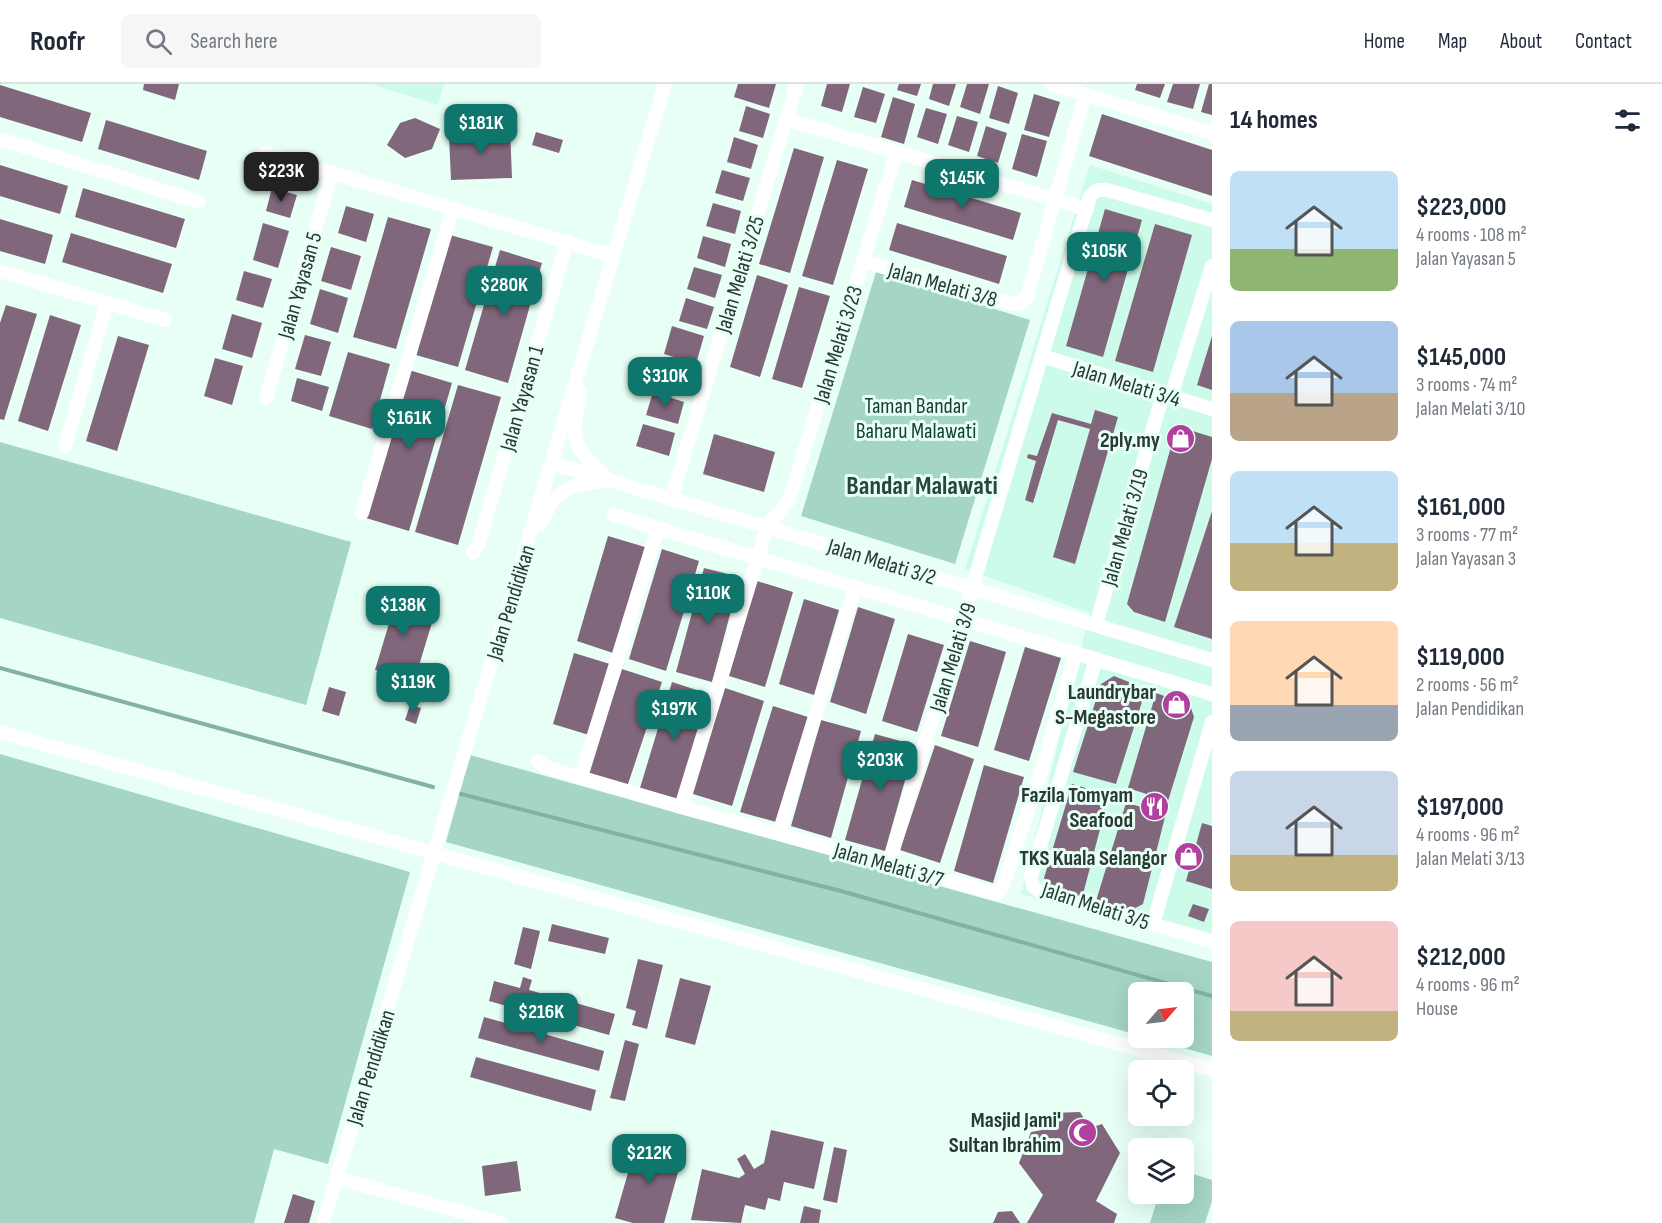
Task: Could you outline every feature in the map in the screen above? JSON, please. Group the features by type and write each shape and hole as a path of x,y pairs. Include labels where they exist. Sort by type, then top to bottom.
{"street":[{"name":"Jalan Pendidikan","path":"323,1223 665,84"},
{"name":"Jalan Melati 3/25","path":"671,499 797,84"},
{"path":"1051,84 1212,133"},
{"name":"Jalan Melati 3/8","path":"863,261 1013,304 1021,303 1027,297 1085,95"},
{"path":"786,119 896,154 1086,209 1090,196 1097,190 1107,190 1212,220"},
{"path":"0,139 199,202"},
{"path":"265,153 614,256"},
{"name":"Jalan Melati 3/23","path":"767,527 772,517 782,511 789,500 896,154"},
{"name":"Jalan Yayasan 5","path":"266,398 332,172"},
{"path":"362,513 453,208"},
{"name":"Jalan Melati 3/9","path":"889,863 1086,209"},
{"name":"Jalan Yayasan 1","path":"473,552 478,546 567,242"},
{"name":"Jalan Melati 3/19","path":"1096,625 1167,395 1212,266"},
{"path":"0,271 165,320"},
{"path":"65,446 107,303"},
{"path":"584,354 573,430 575,441 586,458 609,480"},
{"name":"Jalan Melati 3/4","path":"1042,356 1212,409"},
{"name":"Jalan Melati 3/2","path":"551,463 1212,660"},
{"path":"522,561 546,510 561,492 584,483 609,480"},
{"path":"614,514 1212,694"},
{"path":"681,807 767,527"},
{"path":"581,777 658,528"},
{"path":"779,833 855,587"},
{"name":"Jalan Melati 3/7","path":"538,761 545,767 681,807 889,863 993,894 1000,892 1040,775 1076,653"},
{"name":"Jalan Melati 3/5","path":"1096,659 1032,882 1040,892 1212,941"},
{"path":"1153,924 1212,722"},
{"path":"0,732 637,906 846,969 1212,1070"},
{"path":"336,1178 501,1223"}],"shaded area":[{"path":"371,84 444,84 438,105"},
{"path":"1090,165 1212,204 1212,946 1021,894 1090,613 965,569"}],"green space":[{"name":"Taman Bandar Baharu Malawati","path":"876,272 1030,320 955,564 801,516"},
{"path":"0,442 351,542 306,705 0,618"},
{"path":"0,754 410,872 328,1164 274,1149 254,1223 0,1223"},
{"path":"470,755 1212,962 1212,1056 1184,1048 1194,1048 1194,982 1128,982 1128,1032 446,842"},
{"path":"1194,1174 1212,1180 1212,1201 1205,1223 1150,1223 1156,1204 1194,1204"}],"building":[{"path":"144,84 179,84 175,100 143,90"},
{"path":"738,84 776,84 769,108 734,97"},
{"path":"827,84 850,84 842,112 821,106"},
{"path":"899,84 921,84 917,96 897,90"},
{"path":"933,84 956,84 949,106 929,99"},
{"path":"967,84 989,84 980,114 960,107"},
{"path":"1137,84 1165,84 1160,98 1135,90"},
{"path":"1173,84 1200,84 1193,109 1167,102"},
{"path":"1209,84 1212,84 1212,115 1201,112"},
{"path":"0,85 91,113 82,142 0,117"},
{"path":"998,86 1018,93 1009,124 989,118"},
{"path":"863,87 885,94 876,123 854,117"},
{"path":"1034,94 1060,102 1049,137 1024,130"},
{"path":"893,97 915,104 904,144 881,137"},
{"path":"746,106 770,114 763,138 739,131"},
{"path":"926,108 947,114 938,144 917,137"},
{"path":"1102,114 1212,150 1212,196 1089,156"},
{"path":"957,116 978,122 969,152 948,145"},
{"path":"415,118 440,129 432,149 405,158 387,145 400,123"},
{"path":"106,120 207,151 199,180 98,149"},
{"path":"986,126 1007,133 998,163 977,156"},
{"path":"510,128 512,178 451,180 449,136 475,135 475,129"},
{"path":"536,132 563,140 559,153 532,145"},
{"path":"1022,134 1047,141 1037,177 1012,169"},
{"path":"734,137 758,145 751,169 727,162"},
{"path":"794,148 824,157 790,273 759,264"},
{"path":"837,160 868,169 833,285 802,276"},
{"path":"0,165 68,186 60,214 0,196"},
{"path":"722,170 750,178 743,201 715,193"},
{"path":"912,180 1021,213 1013,240 904,207"},
{"path":"83,188 185,219 176,248 75,217"},
{"path":"272,188 297,195 290,218 266,211"},
{"path":"713,203 741,211 735,234 706,226"},
{"path":"346,206 374,214 366,242 338,233"},
{"path":"1105,209 1142,220 1103,357 1066,346"},
{"path":"388,217 431,229 396,349 353,337"},
{"path":"0,219 53,235 45,264 0,251"},
{"path":"263,223 289,231 278,268 253,260"},
{"path":"897,223 1007,256 999,284 889,250"},
{"path":"1155,224 1192,235 1153,372 1115,361"},
{"path":"71,233 172,264 163,293 62,262"},
{"path":"450,235 493,247 458,367 416,355"},
{"path":"703,236 731,244 725,267 697,258"},
{"path":"331,247 361,256 351,290 321,281"},
{"path":"500,250 542,263 508,383 465,370"},
{"path":"694,267 722,275 715,298 687,289"},
{"path":"244,271 272,279 263,308 236,300"},
{"path":"757,275 788,285 760,377 730,367"},
{"path":"799,287 830,296 802,388 772,379"},
{"path":"320,289 348,298 338,333 310,324"},
{"path":"686,298 714,307 707,329 679,321"},
{"path":"6,305 37,314 4,420 0,419 0,323"},
{"path":"232,314 262,323 252,358 222,349"},
{"path":"50,315 81,325 48,431 18,421"},
{"path":"672,326 704,336 696,364 664,354"},
{"path":"305,335 331,342 321,376 295,369"},
{"path":"118,336 149,345 117,451 86,441"},
{"path":"1212,336 1212,390 1197,385"},
{"path":"348,352 390,364 372,429 329,416"},
{"path":"215,358 243,366 232,405 204,396"},
{"path":"661,362 693,372 687,394 656,381"},
{"path":"409,370 452,383 409,531 366,518"},
{"path":"297,378 329,387 322,411 291,401"},
{"path":"458,385 501,397 458,545 415,532"},
{"path":"653,392 684,402 678,424 646,415"},
{"path":"1095,410 1118,417 1075,564 1053,557 1090,429 1058,420 1033,503 1025,500 1036,461 1027,458 1028,454 1037,456 1052,413 1091,424"},
{"path":"643,424 675,433 669,456 636,446"},
{"path":"1183,428 1212,437 1212,459 1165,622 1134,612 1127,604 1172,443 1176,432"},
{"path":"714,434 775,452 764,492 703,474"},
{"path":"1212,511 1212,639 1174,627"},
{"path":"608,536 645,547 613,653 577,641"},
{"path":"662,549 699,561 666,671 629,659"},
{"path":"704,568 740,577 712,682 676,672"},
{"path":"757,581 793,592 765,687 729,676"},
{"path":"417,594 430,598 425,614 434,616 414,682 375,670 391,617 366,609 369,597 412,610"},
{"path":"804,599 839,610 814,695 779,684"},
{"path":"858,607 895,619 866,714 830,702"},
{"path":"908,634 944,645 917,732 882,721"},
{"path":"970,641 1006,652 978,747 941,736"},
{"path":"1025,647 1061,658 1029,761 994,750"},
{"path":"574,653 610,664 589,735 553,724"},
{"path":"622,669 662,682 627,787 588,773"},
{"path":"1114,676 1146,689 1116,784 1073,772 1101,684"},
{"path":"672,682 709,694 677,799 640,788"},
{"path":"329,687 346,692 339,716 322,711"},
{"path":"725,688 764,701 732,806 693,794"},
{"path":"1156,693 1190,705 1194,717 1168,801 1128,788"},
{"path":"410,705 421,708 416,724 405,720"},
{"path":"773,706 808,717 776,822 740,812"},
{"path":"821,720 861,731 831,838 791,826"},
{"path":"875,734 915,745 885,851 845,840"},
{"path":"935,745 974,759 940,863 900,850"},
{"path":"984,765 1024,777 993,883 954,871"},
{"path":"1072,784 1109,795 1082,898 1053,892 1044,878"},
{"path":"1126,803 1166,813 1143,904 1128,912 1096,901"},
{"path":"1202,823 1212,826 1212,889 1186,881"},
{"path":"1193,904 1209,909 1204,922 1188,916"},
{"path":"552,924 609,938 605,954 548,941"},
{"path":"523,927 540,931 531,969 514,964"},
{"path":"638,959 663,965 647,1029 632,1025 636,1011 626,1008"},
{"path":"523,977 532,980 529,990 615,1014 609,1035 489,1001 494,981 520,988"},
{"path":"680,978 711,986 695,1045 665,1037"},
{"path":"484,1017 604,1051 599,1071 478,1038"},
{"path":"625,1040 639,1044 625,1101 610,1098"},
{"path":"476,1057 596,1090 591,1111 470,1077"},
{"path":"1080,1112 1090,1128 1102,1124 1120,1153 1096,1201 1117,1214 1114,1223 1027,1223 1043,1195 1019,1163 1031,1132 1042,1130 1051,1113"},
{"path":"771,1130 824,1142 814,1189 784,1182 780,1201 768,1198 765,1210 745,1205 741,1223 691,1220 702,1169 739,1178 745,1174 737,1159 745,1154 754,1169 764,1163"},
{"path":"653,1140 671,1145 668,1154 682,1158 664,1223 633,1223 615,1218 636,1145 650,1149"},
{"path":"834,1147 847,1150 837,1203 823,1200"},
{"path":"517,1161 521,1191 485,1196 482,1166"},
{"path":"293,1194 315,1201 309,1223 284,1223"},
{"path":"804,1206 821,1210 819,1223 800,1223"},
{"path":"1012,1211 1020,1223 993,1223 998,1212"}],"waterway":[{"path":"0,668 433,787"},
{"path":"457,793 841,891 1212,996"}],"place":[{"name":"2ply.my","path":"1181,439"},
{"name":"Laundrybar S-Megastore","path":"1177,704"},
{"name":"Fazila Tomyam Seafood","path":"1154,807"},
{"name":"TKS Kuala Selangor","path":"1188,857"},
{"name":"Masjid Jami' Sultan Ibrahim","path":"1082,1132"}],"district":[{"name":"Bandar Malawati","path":"922,485"}]}
